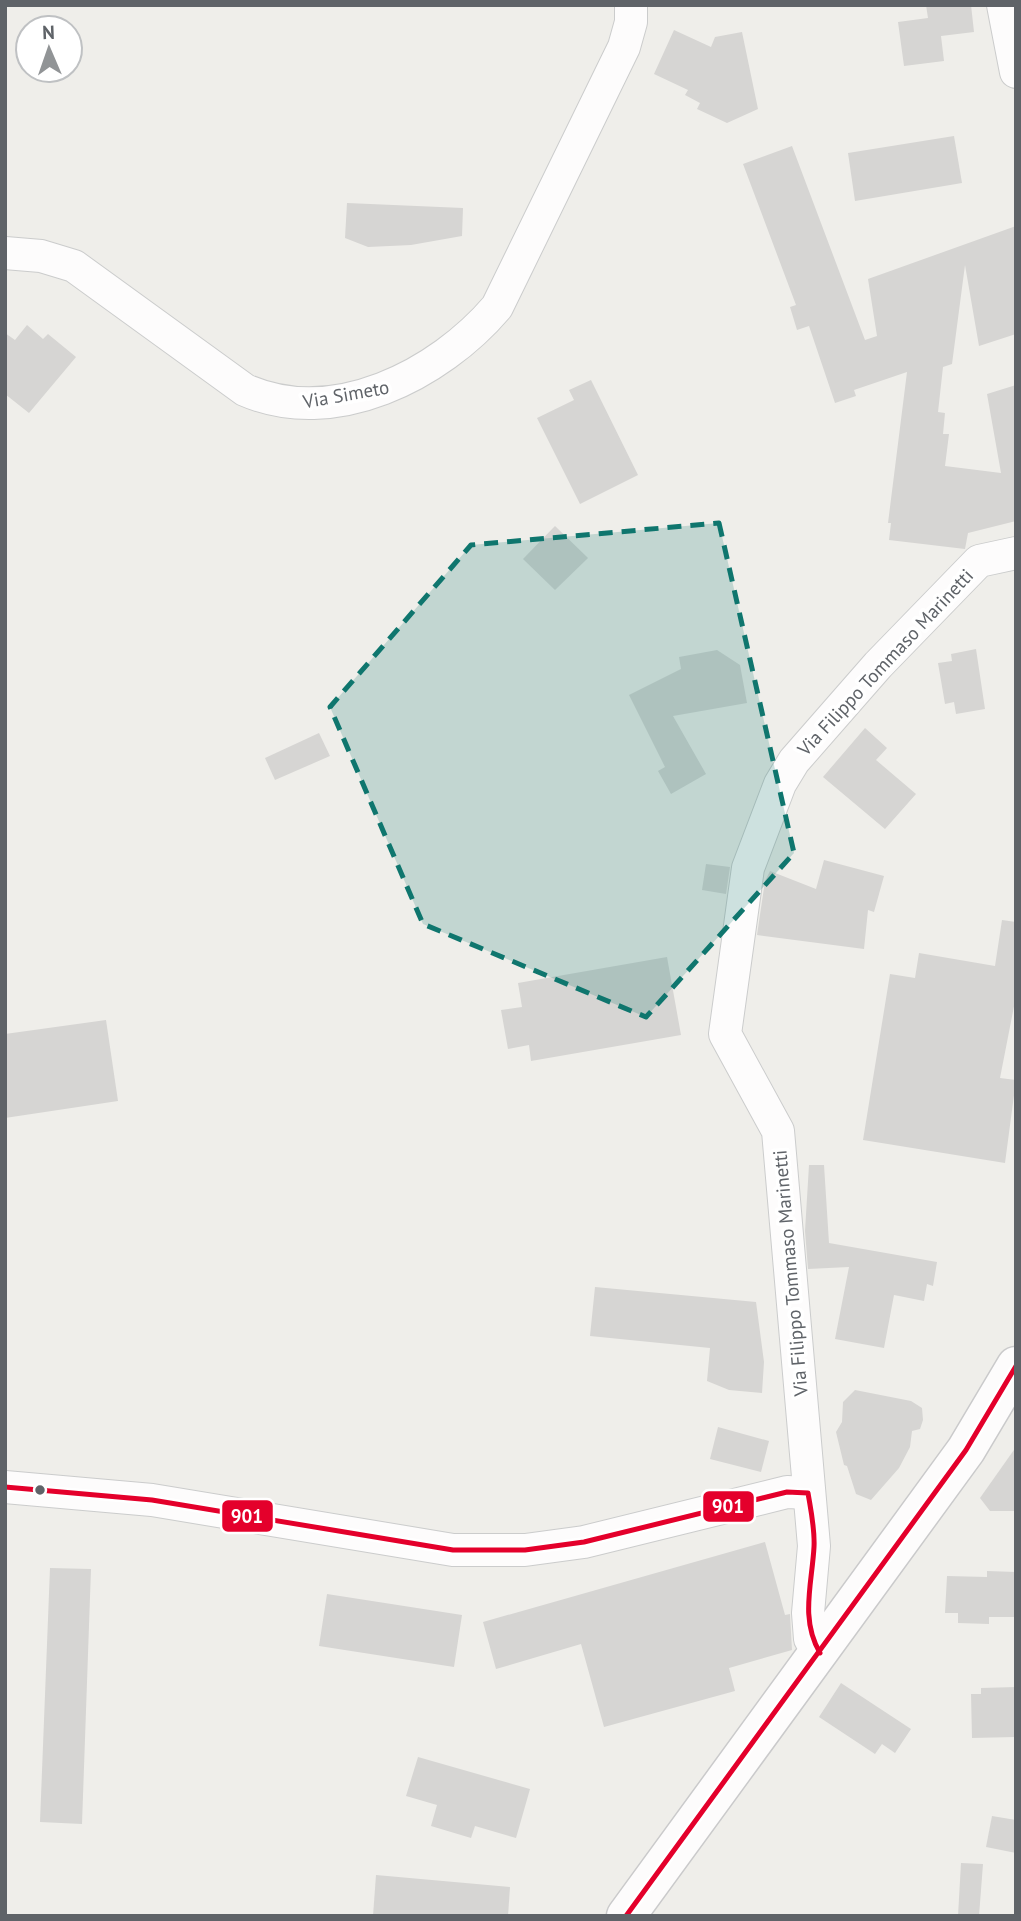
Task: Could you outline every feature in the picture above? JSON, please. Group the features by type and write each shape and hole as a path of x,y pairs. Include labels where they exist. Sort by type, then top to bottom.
{"main road":[{"path":"626,1916 966,1450 1016,1366"}],"street":[{"name":"Via Simeto","path":"5,253 41,256 74,266 106,286 246,390 268,400 301,404 348,397 397,385 435,363 483,323 497,307 624,47 631,22 631,5"},
{"path":"1003,5 1016,72"},
{"name":"Via Filippo Tommaso Marinetti","path":"820,1653 810,1639 808,1613 814,1546 778,1131 725,1034 748,868 780,784 794,761 878,665 979,561 1016,553"},
{"path":"5,1487 152,1500 453,1550 525,1550 584,1542 788,1492 808,1493"}],"highlighted area":[{"path":"719,523 794,853 646,1017 423,924 330,707 471,545"}],"building":[{"path":"926,5 971,5 974,32 941,36 944,61 904,66 898,22 928,18"},
{"path":"674,30 711,47 715,37 742,32 758,109 727,123 697,109 700,103 685,95 688,90 654,74"},
{"path":"954,136 962,183 855,201 848,153"},
{"path":"792,146 865,340 877,336 868,279 1016,226 1016,334 979,346 965,265 952,364 943,367 938,412 945,413 943,434 949,434 945,466 1001,473 987,394 1016,385 1016,521 968,533 965,549 889,540 891,523 888,523 907,372 854,390 856,396 835,403 809,326 797,330 790,307 796,305 743,164"},
{"path":"347,203 463,208 462,236 411,245 368,247 345,238"},
{"path":"27,325 43,339 48,334 76,357 29,413 5,394 5,333 15,340"},
{"path":"591,380 638,475 580,504 537,418 574,400 569,390"},
{"path":"555,526 588,558 555,590 523,559"},
{"path":"976,649 985,709 956,714 954,702 945,704 938,663 952,661 951,654"},
{"path":"717,650 740,665 747,703 673,716 706,774 671,794 658,771 665,767 629,695 681,669 679,657"},
{"path":"865,728 887,748 876,760 916,794 885,829 823,777"},
{"path":"319,733 330,756 275,780 265,758"},
{"path":"824,860 884,876 874,912 868,910 864,949 757,935 765,881 770,871 816,889"},
{"path":"706,864 730,867 726,894 702,890"},
{"path":"1002,920 1016,922 1016,996 1000,1078 1016,1080 1005,1163 863,1140 890,974 915,978 919,953 995,966"},
{"path":"667,957 681,1035 531,1061 529,1045 508,1049 501,1010 522,1007 518,983"},
{"path":"106,1020 118,1101 5,1118 5,1034"},
{"path":"809,1165 824,1165 829,1243 937,1262 933,1286 927,1284 924,1301 894,1295 884,1348 835,1339 849,1267 808,1269 805,1231"},
{"path":"595,1287 756,1302 764,1362 762,1393 729,1390 707,1381 710,1348 590,1336"},
{"path":"855,1390 911,1401 922,1408 923,1420 920,1429 912,1431 910,1447 899,1468 871,1500 856,1494 847,1466 844,1465 836,1432 842,1422 843,1402"},
{"path":"718,1427 769,1441 761,1472 710,1459"},
{"path":"1016,1447 1016,1511 990,1511 980,1498"},
{"path":"765,1542 785,1615 790,1614 792,1650 729,1668 735,1691 604,1727 581,1644 496,1669 483,1622"},
{"path":"50,1568 91,1569 82,1824 40,1822"},
{"path":"987,1571 1016,1572 1016,1617 989,1617 989,1624 958,1623 958,1613 945,1613 947,1576 987,1577"},
{"path":"327,1594 462,1615 454,1667 319,1646"},
{"path":"841,1683 911,1729 895,1753 882,1744 875,1754 819,1717"},
{"path":"1016,1687 1015,1737 972,1738 971,1694 981,1694 981,1688"},
{"path":"418,1757 530,1789 516,1838 475,1826 471,1838 431,1826 437,1805 406,1796"},
{"path":"992,1816 1016,1820 1016,1853 986,1847"},
{"path":"961,1863 983,1864 979,1916 958,1916"},
{"path":"376,1875 510,1887 508,1916 373,1916"}],"transit line":[{"name":"901","path":"626,1916 966,1450 1016,1366"},
{"name":"901","path":"5,1487 152,1500 453,1550 525,1550 584,1542 787,1492 808,1493 814,1540 809,1614 810,1627 820,1653"}]}
